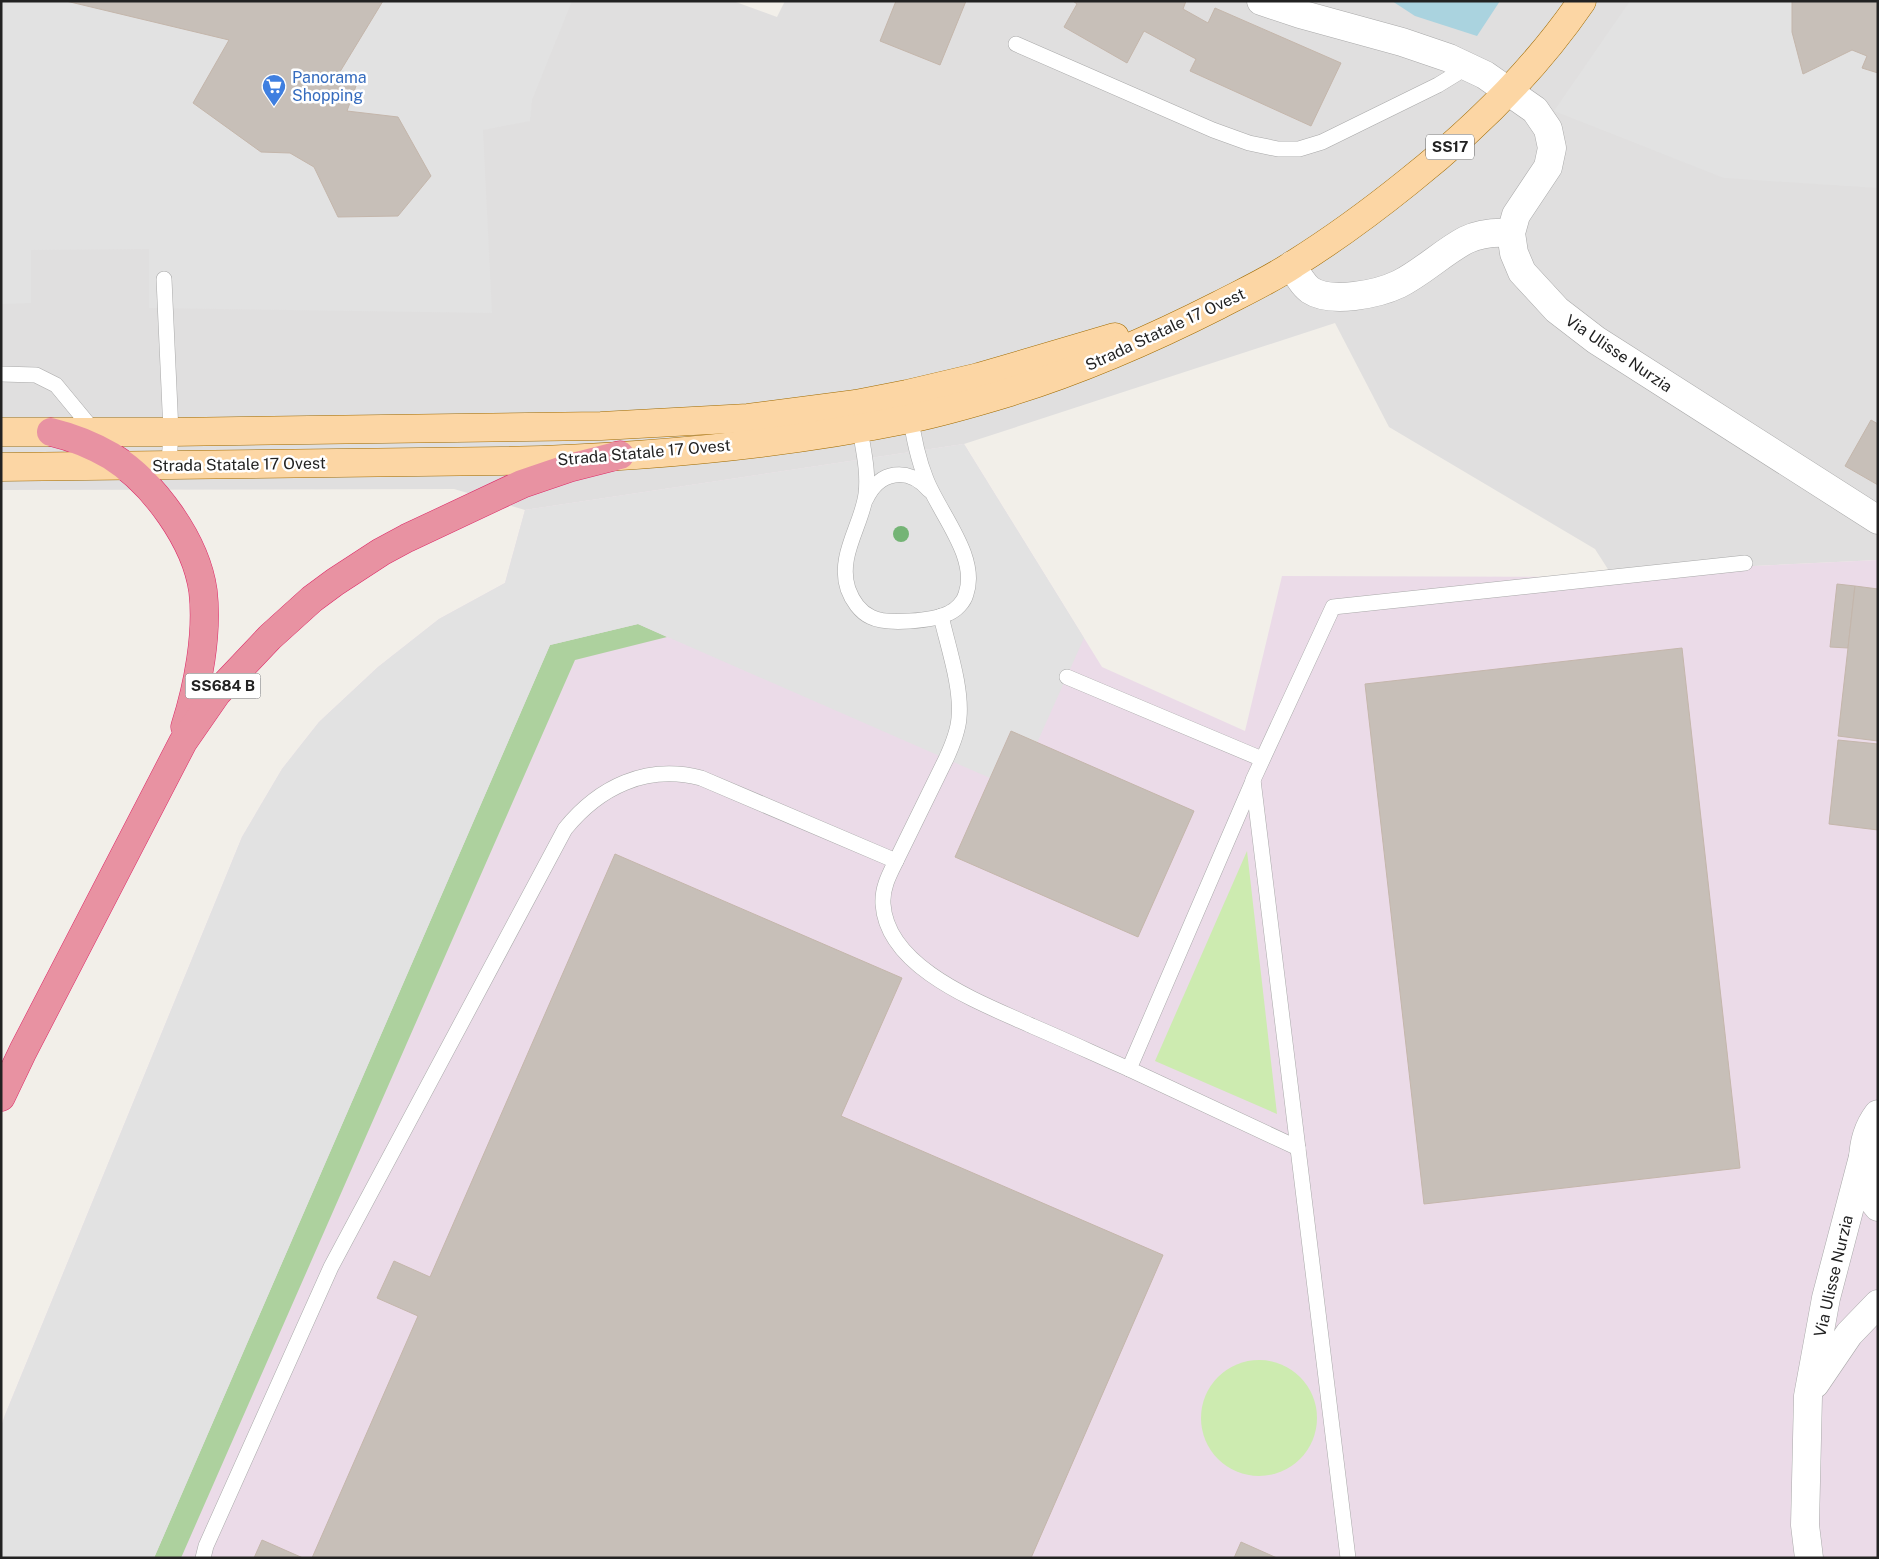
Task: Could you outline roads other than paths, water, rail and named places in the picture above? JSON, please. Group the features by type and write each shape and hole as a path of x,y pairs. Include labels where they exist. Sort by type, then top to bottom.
{"highway":[{"name":"SS684 B","path":"51,432 68,436 92,446 124,465 156,498 177,526 193,556 202,590 204,621 194,692 173,759"},
{"name":"SS684 B","path":"1,1097 173,759 202,712 230,678 270,637 312,599 381,552 496,495 554,472 620,455"}],"main road":[{"name":"Strada Statale 17 Ovest","path":"1,467 502,461 620,455 783,440 858,416 909,406 979,377 1163,321 1258,285 1292,266 1384,201 1464,135 1508,93 1545,50 1582,1"},
{"name":"Strada Statale 17 Ovest","path":"1,432 171,432 663,424 748,418 858,416"}],"street":[{"path":"1261,1 1300,14 1402,42 1464,64 1485,75 1508,93 1535,110 1548,129 1552,148 1548,167 1516,215 1511,233 1483,234 1466,240 1400,284 1384,290 1346,297 1332,297 1310,290 1292,266"},
{"name":"Via Ulisse Nurzia","path":"1511,233 1514,253 1522,272 1557,310 1596,340 1878,520"},
{"path":"1878,1114 1866,1136 1863,1157 1865,1182 1878,1207"},
{"name":"Via Ulisse Nurzia","path":"1809,1558 1804,1525 1808,1396 1826,1298 1863,1157"},
{"name":"Via Ulisse Nurzia","path":"1808,1396 1849,1334 1878,1304"}],"lane":[{"path":"1016,44 1214,130 1249,142 1278,149 1299,149 1328,139 1438,85 1456,74 1464,64"},
{"path":"164,279 171,432 168,464"},
{"path":"1,374 36,375 56,385 94,431"},
{"path":"909,406 921,466 932,493 964,556 969,584 966,596 958,607 941,616 886,622 872,618 861,611 853,600 848,589 845,574 846,561 865,501 879,481 892,476 914,478 932,493"},
{"path":"858,416 867,477 865,501"},
{"path":"1130,1069 1262,759 1333,608 1745,563"},
{"path":"941,616 954,674 959,718 952,746 896,861 883,893 884,914 892,934 915,962 936,978 968,997 1130,1069 1298,1148"},
{"path":"1066,677 1262,759"},
{"path":"203,1558 206,1546 331,1267 565,829 578,813 592,801 628,782 655,774 683,774 701,778 896,861"},
{"path":"1253,780 1348,1558"}],"water":[{"path":"1392,1 1500,1 1477,36 1415,16"}],"place":[{"name":"Panorama Shopping","path":"274,107"}]}
